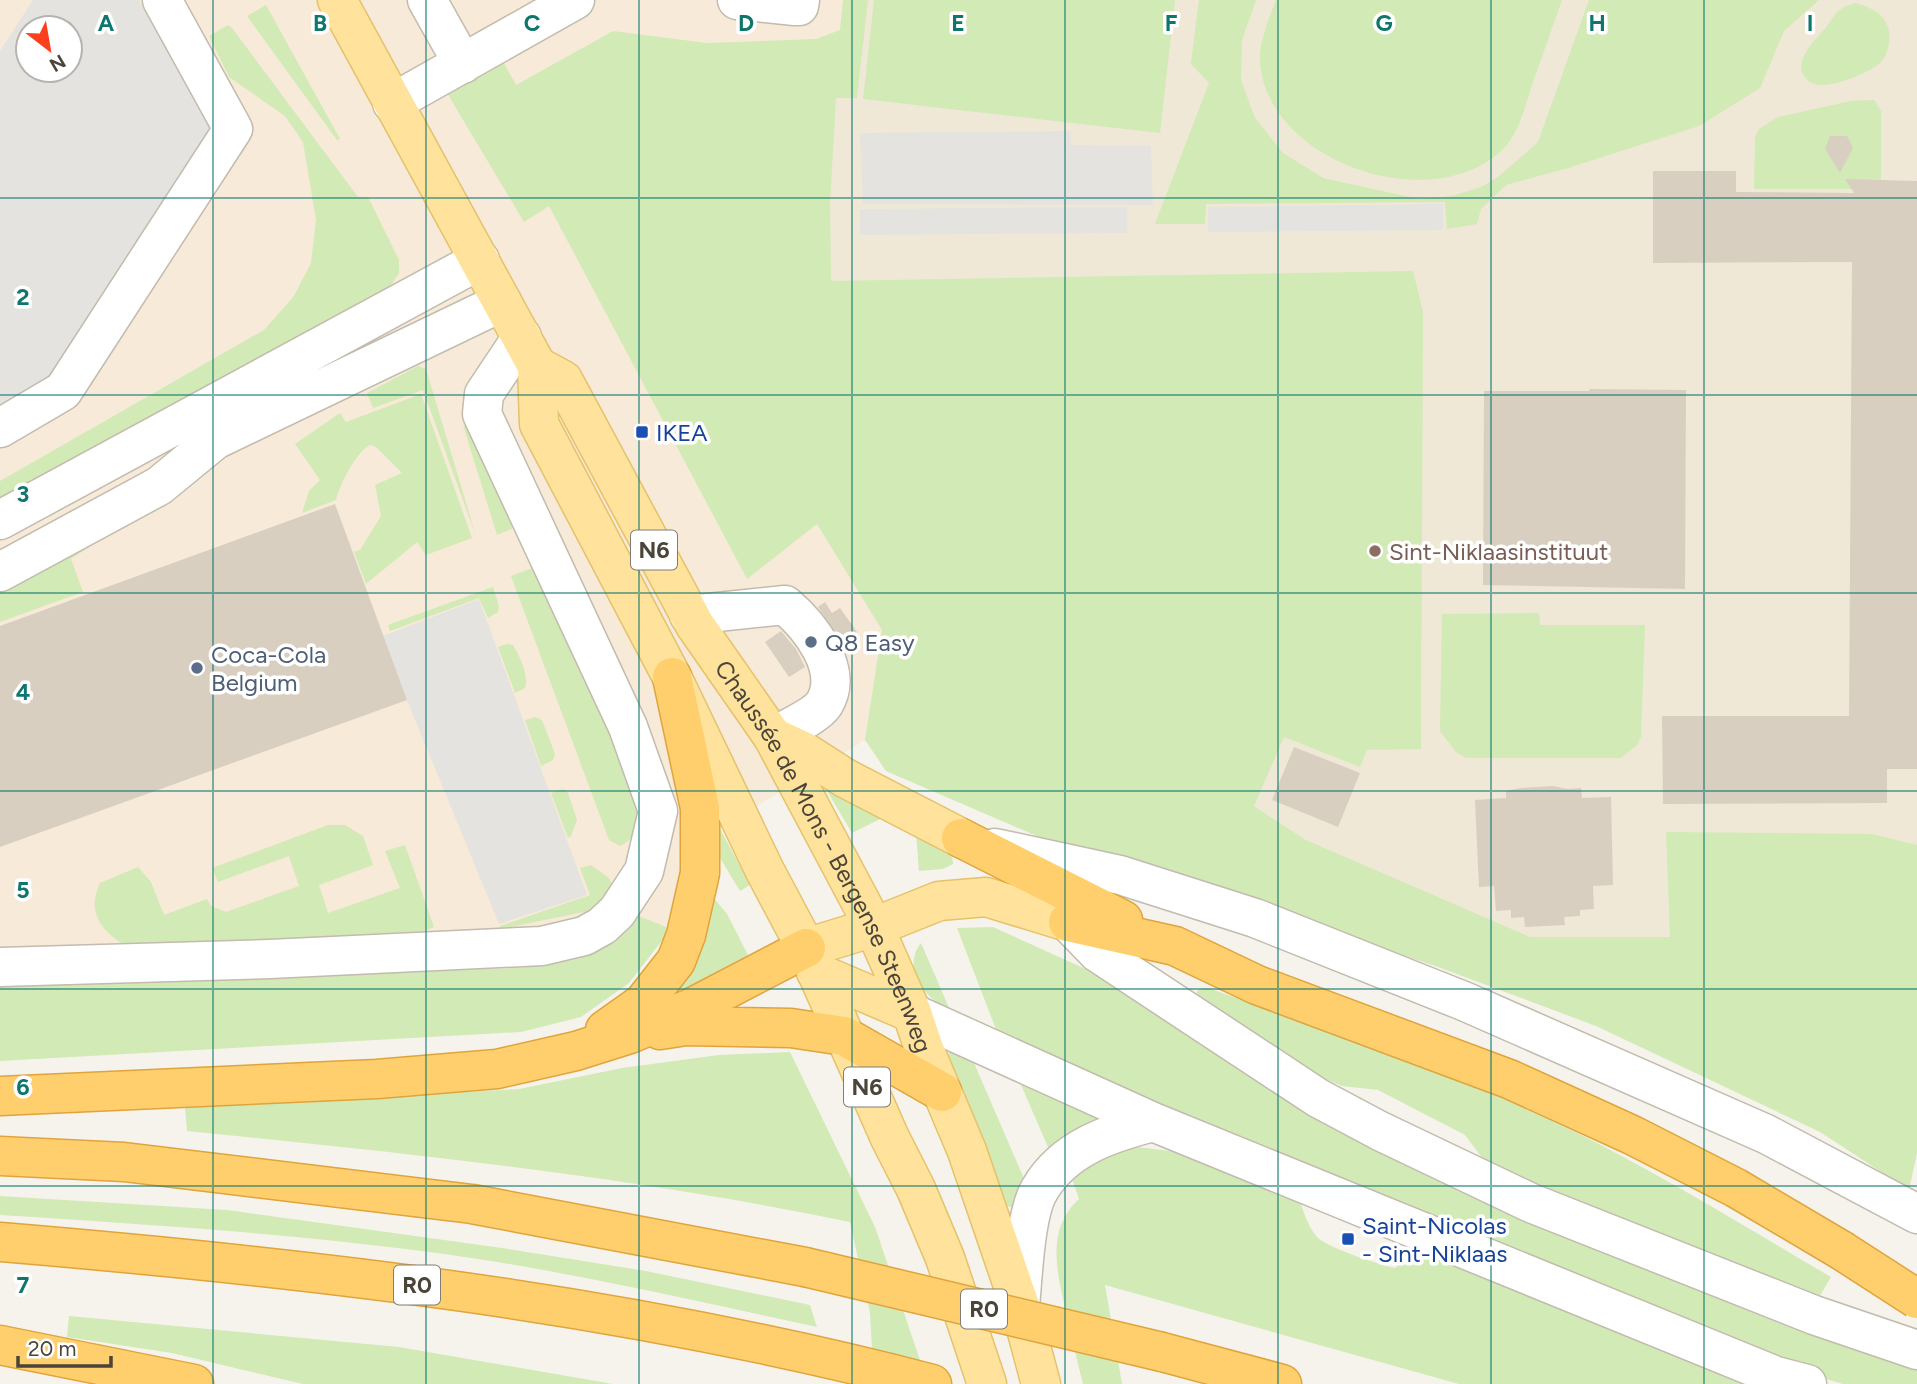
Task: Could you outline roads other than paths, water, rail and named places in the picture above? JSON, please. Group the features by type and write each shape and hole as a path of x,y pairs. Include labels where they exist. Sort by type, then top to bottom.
{"highway":[{"path":"576,1051 643,1003 676,961 693,911 702,857 700,808 672,677"},
{"path":"961,838 1257,985 1509,1079 1595,1118 1737,1188 1917,1298"},
{"path":"1068,922 1175,946"},
{"path":"0,1096 377,1079 497,1069 576,1051 630,1034 811,960"},
{"path":"630,1034 686,1026 791,1028 844,1035 942,1092"},
{"name":"R0","path":"0,1156 124,1162 472,1204 805,1267 1163,1352 1282,1384"},
{"name":"R0","path":"0,1242 173,1256 504,1296 830,1357 932,1384"},
{"path":"0,1345 194,1384"}],"main road":[{"name":"Chaussée de Mons - Bergense Steenweg","path":"337,0 529,351 562,380 689,615 773,737 874,927 912,1013 967,1151 1020,1306 1041,1384"},
{"name":"Chaussée de Mons - Bergense Steenweg","path":"529,351 539,424 672,677 811,960 945,1258 987,1384"},
{"path":"773,737 961,838"},
{"path":"811,960 874,927 939,901 986,897 1068,922"},
{"path":"811,960 912,1013"}],"street":[{"path":"0,428 63,391 233,129 162,0"},
{"path":"427,0 457,53"},
{"path":"392,103 526,0"},
{"path":"457,53 575,0"},
{"path":"737,0 795,6 799,6 800,0"},
{"path":"0,520 480,260"},
{"path":"0,539 62,506 215,440 502,302"},
{"path":"0,967 270,959 542,946 584,936 617,912 644,871 658,811 628,727 481,414 484,394 529,351"},
{"path":"0,572 159,486 215,440"},
{"path":"689,615 785,605 800,617 827,657 830,687 823,706 773,737"},
{"path":"961,838 1013,853 1120,875 1255,918 1466,1002 1766,1133 1917,1213"},
{"path":"1068,922 1098,953 1318,1098 1380,1131 1531,1203 1868,1335 1917,1350"},
{"path":"912,1013 1153,1122 1776,1376 1807,1384"},
{"path":"1020,1306 1028,1231 1038,1190 1066,1159 1087,1144 1153,1122"},
{"path":"1868,1335 1917,1298"}],"place":[{"name":"IKEA","path":"642,432"},
{"name":"Sint-Niklaasinstituut","path":"1375,551"},
{"name":"Q8 Easy","path":"811,642"},
{"name":"Coca-Cola Belgium","path":"197,668"},
{"name":"Saint-Nicolas - Sint-Niklaas","path":"1348,1239"}]}
